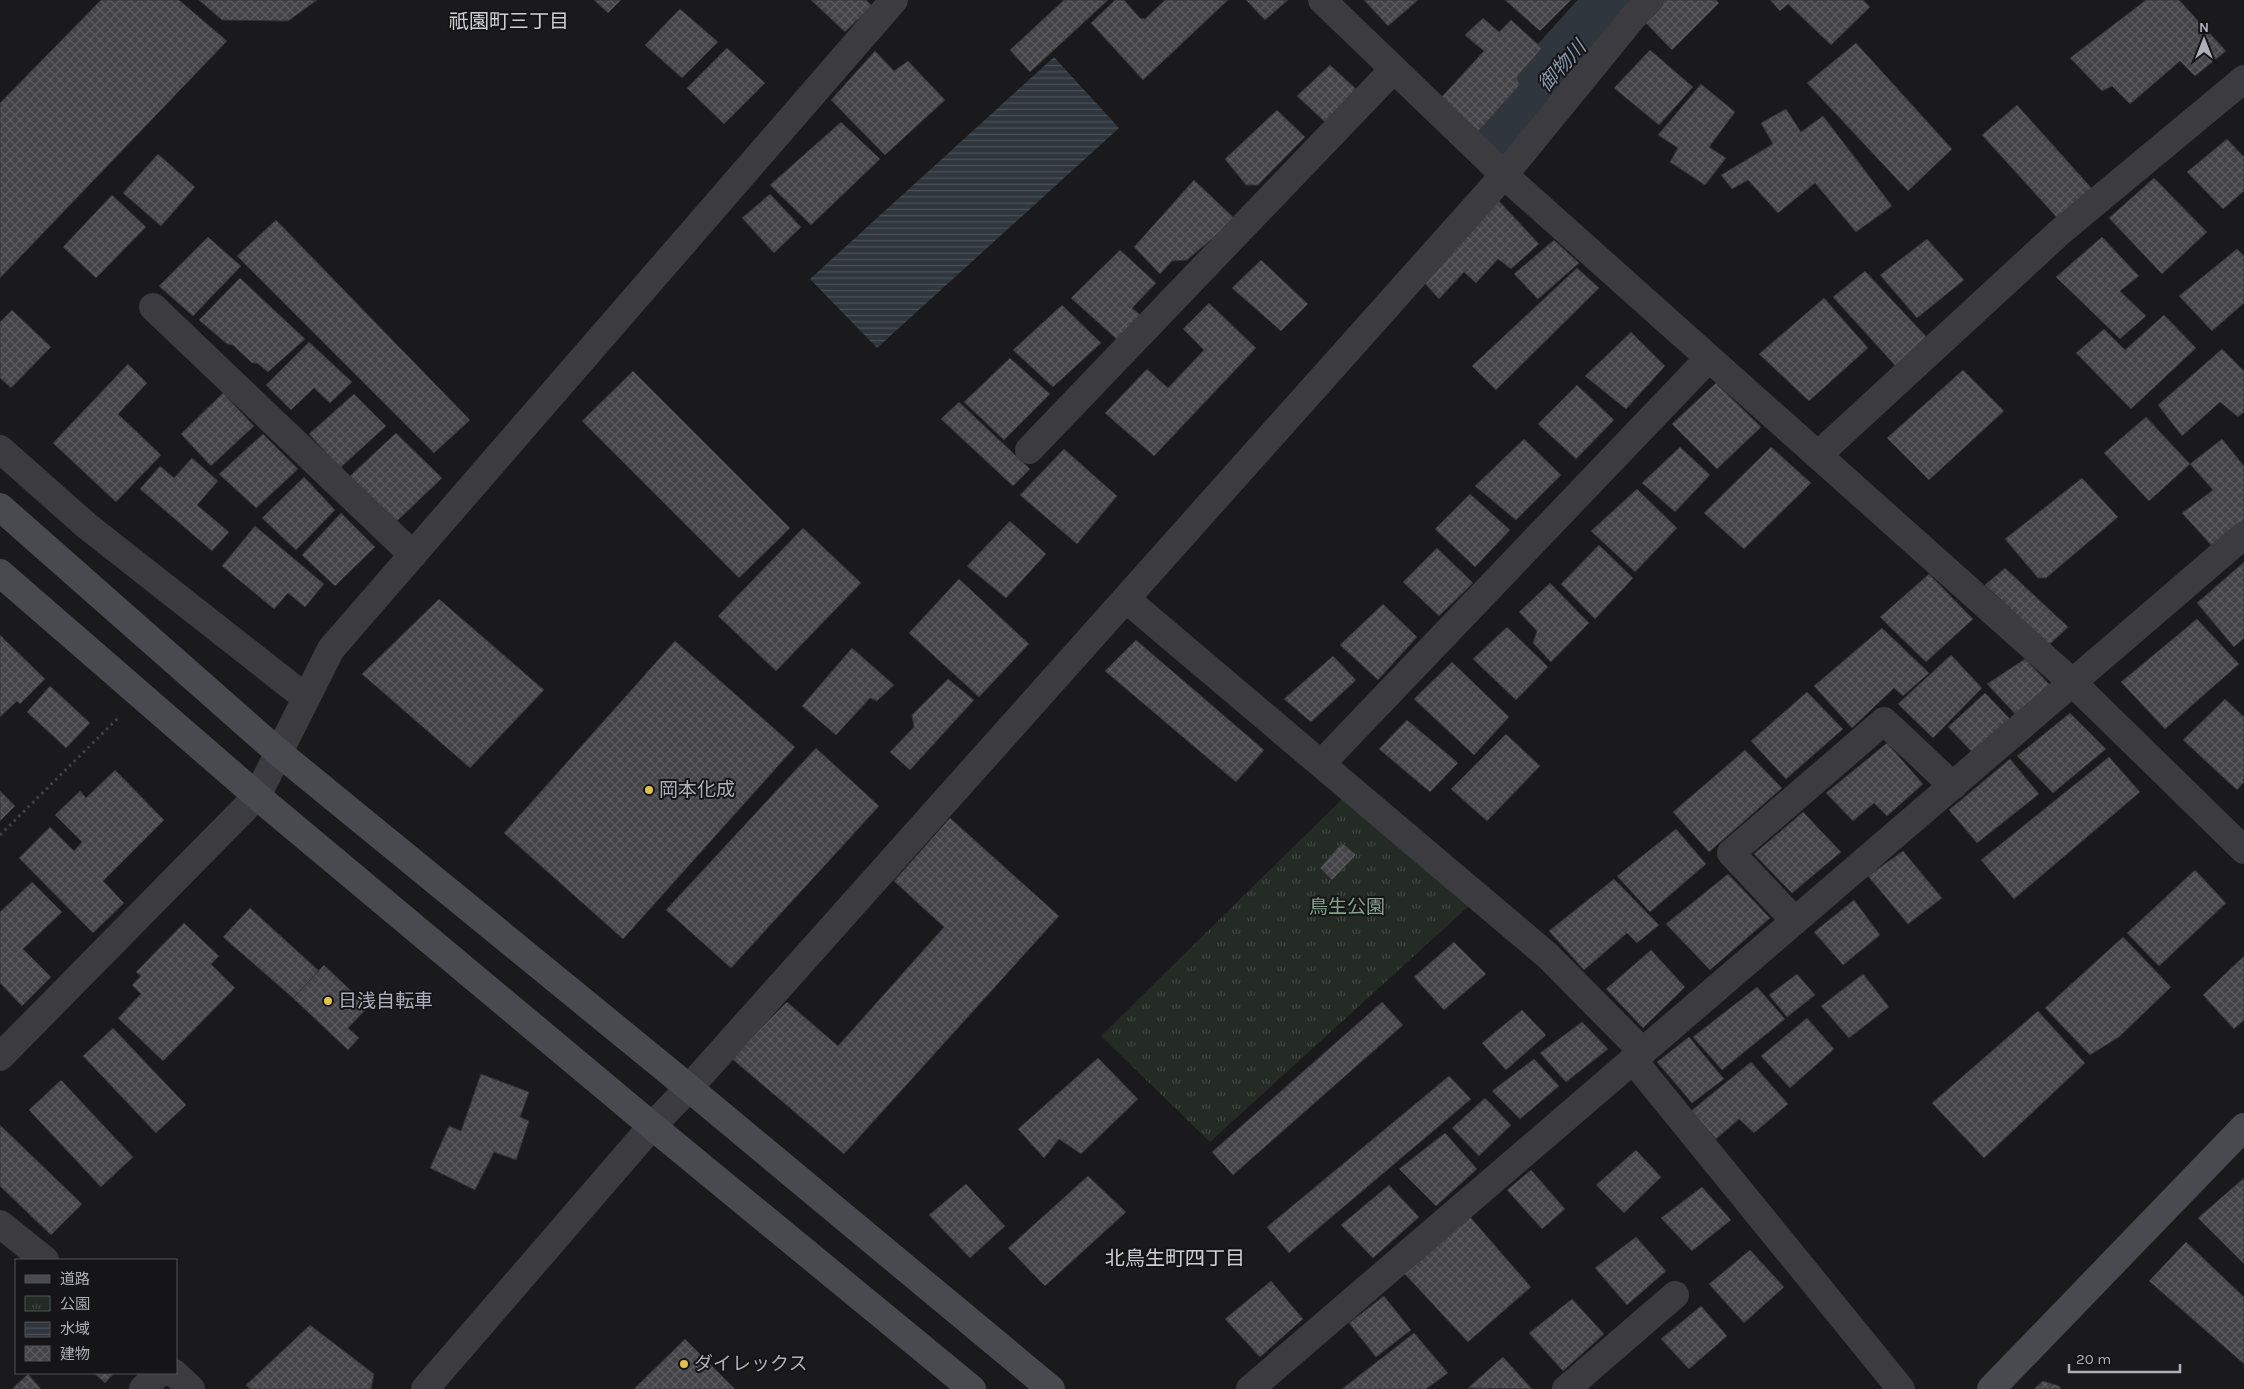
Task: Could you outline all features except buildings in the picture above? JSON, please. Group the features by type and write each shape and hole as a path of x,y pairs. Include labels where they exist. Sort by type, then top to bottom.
{"street":[{"path":"0,1057 257,796 331,649 894,0"},
{"path":"1322,0 1504,175 2074,683 2244,850"},
{"path":"425,1389 652,1126 689,1088 1504,175 1634,16 1650,0"},
{"path":"1029,450 1394,69"},
{"path":"1818,454 2061,230 2244,79"},
{"path":"153,307 412,555"},
{"path":"1321,764 1709,358"},
{"path":"0,449 87,526 306,698"},
{"path":"0,507 278,752 689,1088 1051,1389"},
{"path":"1250,1389 2244,535"},
{"path":"0,573 257,796 652,1126 972,1389"},
{"path":"1126,599 1548,956 1638,1056 1901,1389"},
{"path":"1795,922 1731,853 1884,721 1954,786"},
{"path":"1991,1389 2244,1127"},
{"path":"0,1224 44,1259"},
{"path":"1566,1389 1675,1295"},
{"path":"143,1389 158,1374"},
{"path":"175,1374 191,1389"}],"path":[{"path":"0,836 141,695"}],"green space":[{"name":"鳥生公園","path":"1342,799 1471,904 1210,1142 1101,1036"}],"water":[{"path":"1054,57 1119,128 877,348 810,279"}],"waterway":[{"name":"御物川","path":"1503,132 1622,0"}],"place":[{"name":"岡本化成","path":"649,790"},
{"name":"日浅自転車","path":"328,1001"},
{"name":"ダイレックス","path":"684,1364"}],"district":[{"name":"祇園町三丁目","path":"509,21"},
{"name":"北鳥生町四丁目","path":"1175,1258"}]}
